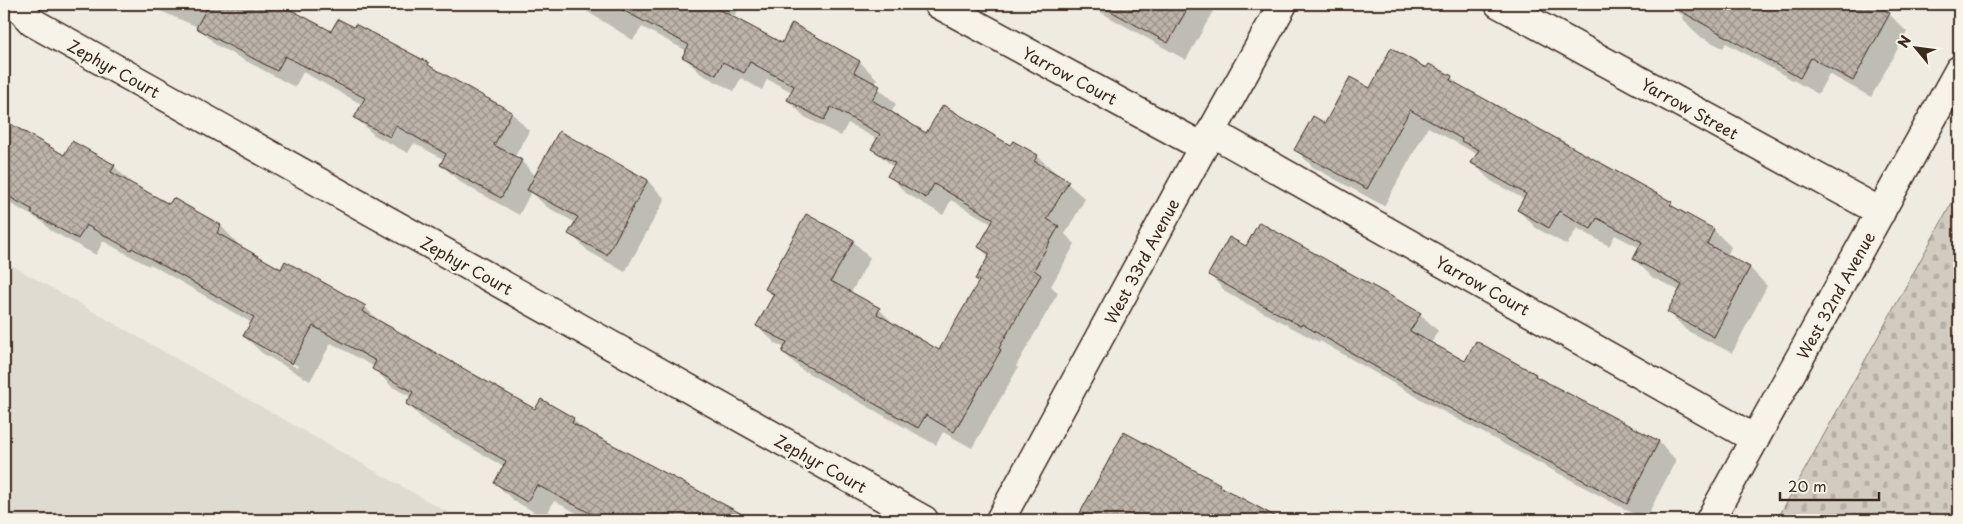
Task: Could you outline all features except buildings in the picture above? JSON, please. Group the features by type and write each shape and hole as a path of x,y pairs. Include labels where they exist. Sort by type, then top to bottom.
{"street":[{"name":"Zephyr Court","path":"16,4 32,22 924,520"},
{"name":"Yarrow Court","path":"938,4 1207,139 1755,439"},
{"name":"West 33rd Avenue","path":"1000,520 1207,139 1284,4"},
{"name":"Yarrow Street","path":"1499,4 1881,212"},
{"name":"West 32nd Avenue","path":"1710,520 1959,70"}],"shaded area":[{"path":"4,261 461,520 4,520"}],"green space":[{"path":"1959,190 1959,520 1777,520"}]}
